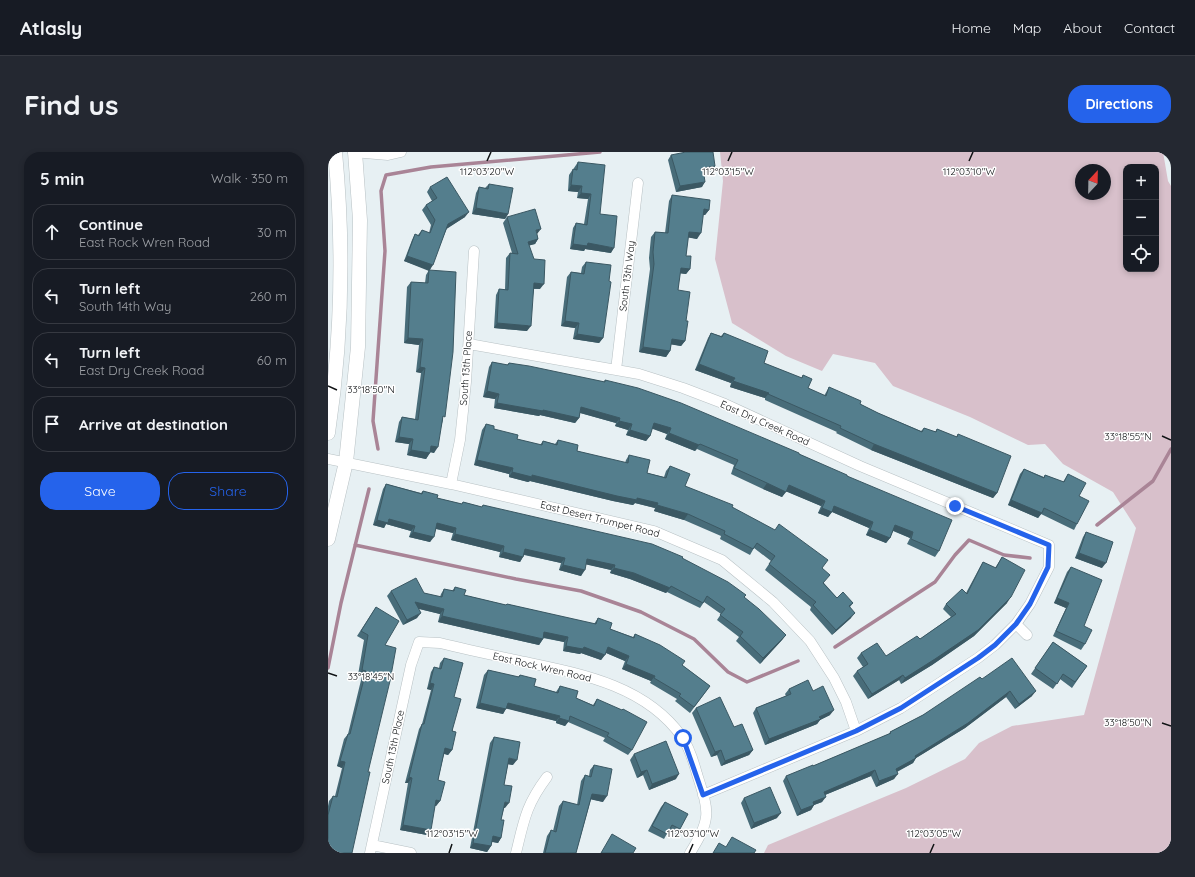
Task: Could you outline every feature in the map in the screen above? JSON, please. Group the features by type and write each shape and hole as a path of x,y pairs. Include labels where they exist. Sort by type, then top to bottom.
{"street":[{"path":"328,433 338,349 341,283 335,152"},
{"path":"328,539 346,462 358,347 360,220 354,152 388,155 400,152"},
{"name":"South 13th Way","path":"616,370 638,183"},
{"name":"South 13th Place","path":"451,484 460,440 469,344 474,251"},
{"name":"East Dry Creek Road","path":"469,344 639,374 726,404 860,466 1049,545 1048,567 1030,604 1016,624"},
{"name":"East Desert Trumpet Road","path":"328,459 451,484 654,531 722,560 774,602 810,641 834,678 846,702 856,731"},
{"path":"703,795 856,731 901,708 978,658 995,645 1016,624 1027,635"},
{"name":"South 13th Place","path":"371,849 410,665 419,642"},
{"name":"East Rock Wren Road","path":"419,642 440,644 579,673 620,688 644,701 669,722 683,738 703,795 707,811 704,828 690,853"},
{"path":"516,853 526,812 533,796 546,777"},
{"path":"371,849 411,853"}],"shaded area":[{"path":"720,152 1163,152 1168,181 1171,186 1171,853 764,853 768,845 906,788 965,759 979,743 1012,726 1084,715 1136,528 1113,492 1063,464 1045,444 1028,445 970,417 893,386 875,363 833,354 822,371 786,356 732,323 715,259 723,181"}],"building":[{"path":"686,152 713,152 715,166 703,168 705,182 680,186 671,155"},
{"path":"578,162 605,165 600,214 617,216 614,248 588,243 587,246 573,244 576,223 587,225 591,194 581,193 582,186 571,185 573,169 577,170"},
{"path":"447,177 469,212 448,224 433,265 407,256 415,234 419,236 422,230 430,233 435,220 426,205 437,198 430,187"},
{"path":"489,184 513,188 508,214 476,208 479,187 488,189"},
{"path":"672,195 710,200 709,210 704,209 701,233 689,232 686,256 691,256 690,269 681,268 678,290 690,292 685,341 672,339 670,351 643,347 654,264 653,252 655,232 668,233"},
{"path":"535,209 541,229 536,230 538,239 528,242 534,259 545,260 544,284 534,283 531,326 497,323 499,289 508,290 510,253 518,254 507,217"},
{"path":"586,262 611,265 609,281 611,282 603,338 577,334 579,323 565,321 571,272 584,274"},
{"path":"429,270 456,272 453,352 445,417 443,416 438,447 431,446 430,453 411,450 413,439 399,437 402,417 418,420 425,368 420,367 423,339 408,338 411,282 428,283"},
{"path":"711,333 722,337 724,333 768,351 764,363 802,378 803,375 812,379 808,388 826,396 829,387 861,401 860,404 878,413 922,432 924,428 936,432 937,429 957,437 958,434 1011,456 997,493 874,444 840,428 841,426 768,394 769,393 733,381 735,378 699,364"},
{"path":"492,362 508,365 509,363 529,366 605,382 605,380 638,388 681,403 799,453 847,476 952,520 939,551 911,539 913,532 895,525 890,538 870,530 873,522 834,506 832,512 822,508 825,501 789,485 786,492 734,468 738,460 669,433 671,428 654,423 650,436 630,430 632,424 619,421 620,418 581,407 579,418 543,410 497,403 499,394 487,391"},
{"path":"486,424 494,426 494,429 518,435 517,439 542,445 543,441 557,445 558,440 578,445 577,451 628,463 629,455 650,460 647,473 666,478 670,466 690,474 685,486 733,505 732,507 775,530 779,524 828,560 822,568 830,575 823,583 837,598 843,592 853,603 849,606 855,613 836,630 813,605 816,602 769,564 775,556 757,543 753,549 724,534 725,531 688,514 657,505 658,503 637,498 637,500 617,496 532,475 532,477 512,472 513,468 477,460"},
{"path":"1024,469 1044,478 1045,475 1064,482 1068,474 1086,483 1079,496 1089,501 1077,524 1044,508 1042,513 1011,500"},
{"path":"386,484 422,494 423,491 438,495 437,498 462,504 463,502 482,507 483,505 652,544 683,557 682,558 728,582 746,595 744,597 786,635 763,658 740,636 743,632 720,615 725,609 707,596 703,603 671,586 670,588 634,573 614,568 615,565 587,559 585,570 563,565 565,558 525,549 523,557 503,552 504,546 455,534 456,528 437,523 434,537 413,532 415,526 389,519 388,523 377,520"},
{"path":"1086,532 1113,542 1106,563 1079,553"},
{"path":"1002,557 1025,570 1011,597 978,630 905,678 903,675 872,694 857,671 868,664 861,653 877,643 886,656 917,636 920,639 956,614 946,604 962,589 967,594 983,562 996,568"},
{"path":"1071,567 1102,580 1084,626 1092,630 1085,644 1056,631 1069,603 1057,598"},
{"path":"416,578 424,593 442,597 444,589 454,591 455,587 466,590 464,595 506,605 596,624 598,618 612,623 610,629 634,638 635,634 660,645 685,661 682,665 710,686 694,707 679,696 681,694 654,678 655,676 626,664 629,656 608,647 605,655 584,647 583,649 566,646 568,637 544,632 543,639 442,616 444,609 415,602 421,613 407,620 391,591"},
{"path":"376,607 399,621 385,645 396,648 390,681 368,772 370,772 352,853 328,853 328,815 333,796 337,797 345,762 340,761 348,734 350,734 366,671 362,670 368,635 361,631"},
{"path":"1053,642 1087,666 1075,682 1063,674 1057,684 1035,668"},
{"path":"444,658 463,663 454,697 461,699 452,731 456,732 452,750 445,748 438,780 445,782 440,801 436,800 431,830 403,825 412,778 409,777 422,724 424,724 434,684 430,683 434,667 441,669"},
{"path":"1012,658 1036,691 1019,704 1010,691 968,723 915,756 916,758 896,769 898,774 879,781 875,770 824,792 826,797 813,802 814,805 801,810 786,776 891,733 890,732 923,715 980,677 982,679"},
{"path":"488,670 536,679 534,686 558,693 560,686 578,691 576,698 594,706 597,699 622,710 623,709 647,722 632,750 607,736 609,733 570,716 569,721 559,718 560,716 508,703 506,709 480,703"},
{"path":"808,680 813,691 823,686 834,710 819,717 821,719 769,739 756,708 791,694 789,689"},
{"path":"720,697 734,727 742,724 753,750 725,761 721,750 715,752 696,708"},
{"path":"494,737 520,742 517,760 509,758 504,785 512,786 509,803 505,802 501,820 504,820 501,838 493,836 491,846 473,843"},
{"path":"666,741 679,774 652,784 647,770 641,772 634,754"},
{"path":"594,765 612,769 607,796 592,794 576,853 545,853 551,830 556,832 563,801 579,805 585,775 591,777"},
{"path":"770,787 781,813 754,823 744,798"},
{"path":"665,802 688,814 680,829 672,825 667,834 652,826"},
{"path":"612,834 636,848 633,853 601,853"},
{"path":"732,837 756,850 754,853 713,853 719,843 726,847"}],"waterway":[{"path":"378,449 373,421 385,251 381,191 386,175 431,167 600,152"},
{"path":"1097,525 1153,481 1171,449"},
{"path":"328,668 341,603 369,489"},
{"path":"835,647 935,582 955,555 969,540 1004,555 1030,558"},
{"path":"355,545 516,579 581,591 641,612 694,639 728,672 747,682 798,661"}],"route":[{"path":"683,738 696,771 703,795 856,731 901,708 978,658 995,645 1016,624 1030,604 1048,567 1049,545 955,506"}]}
